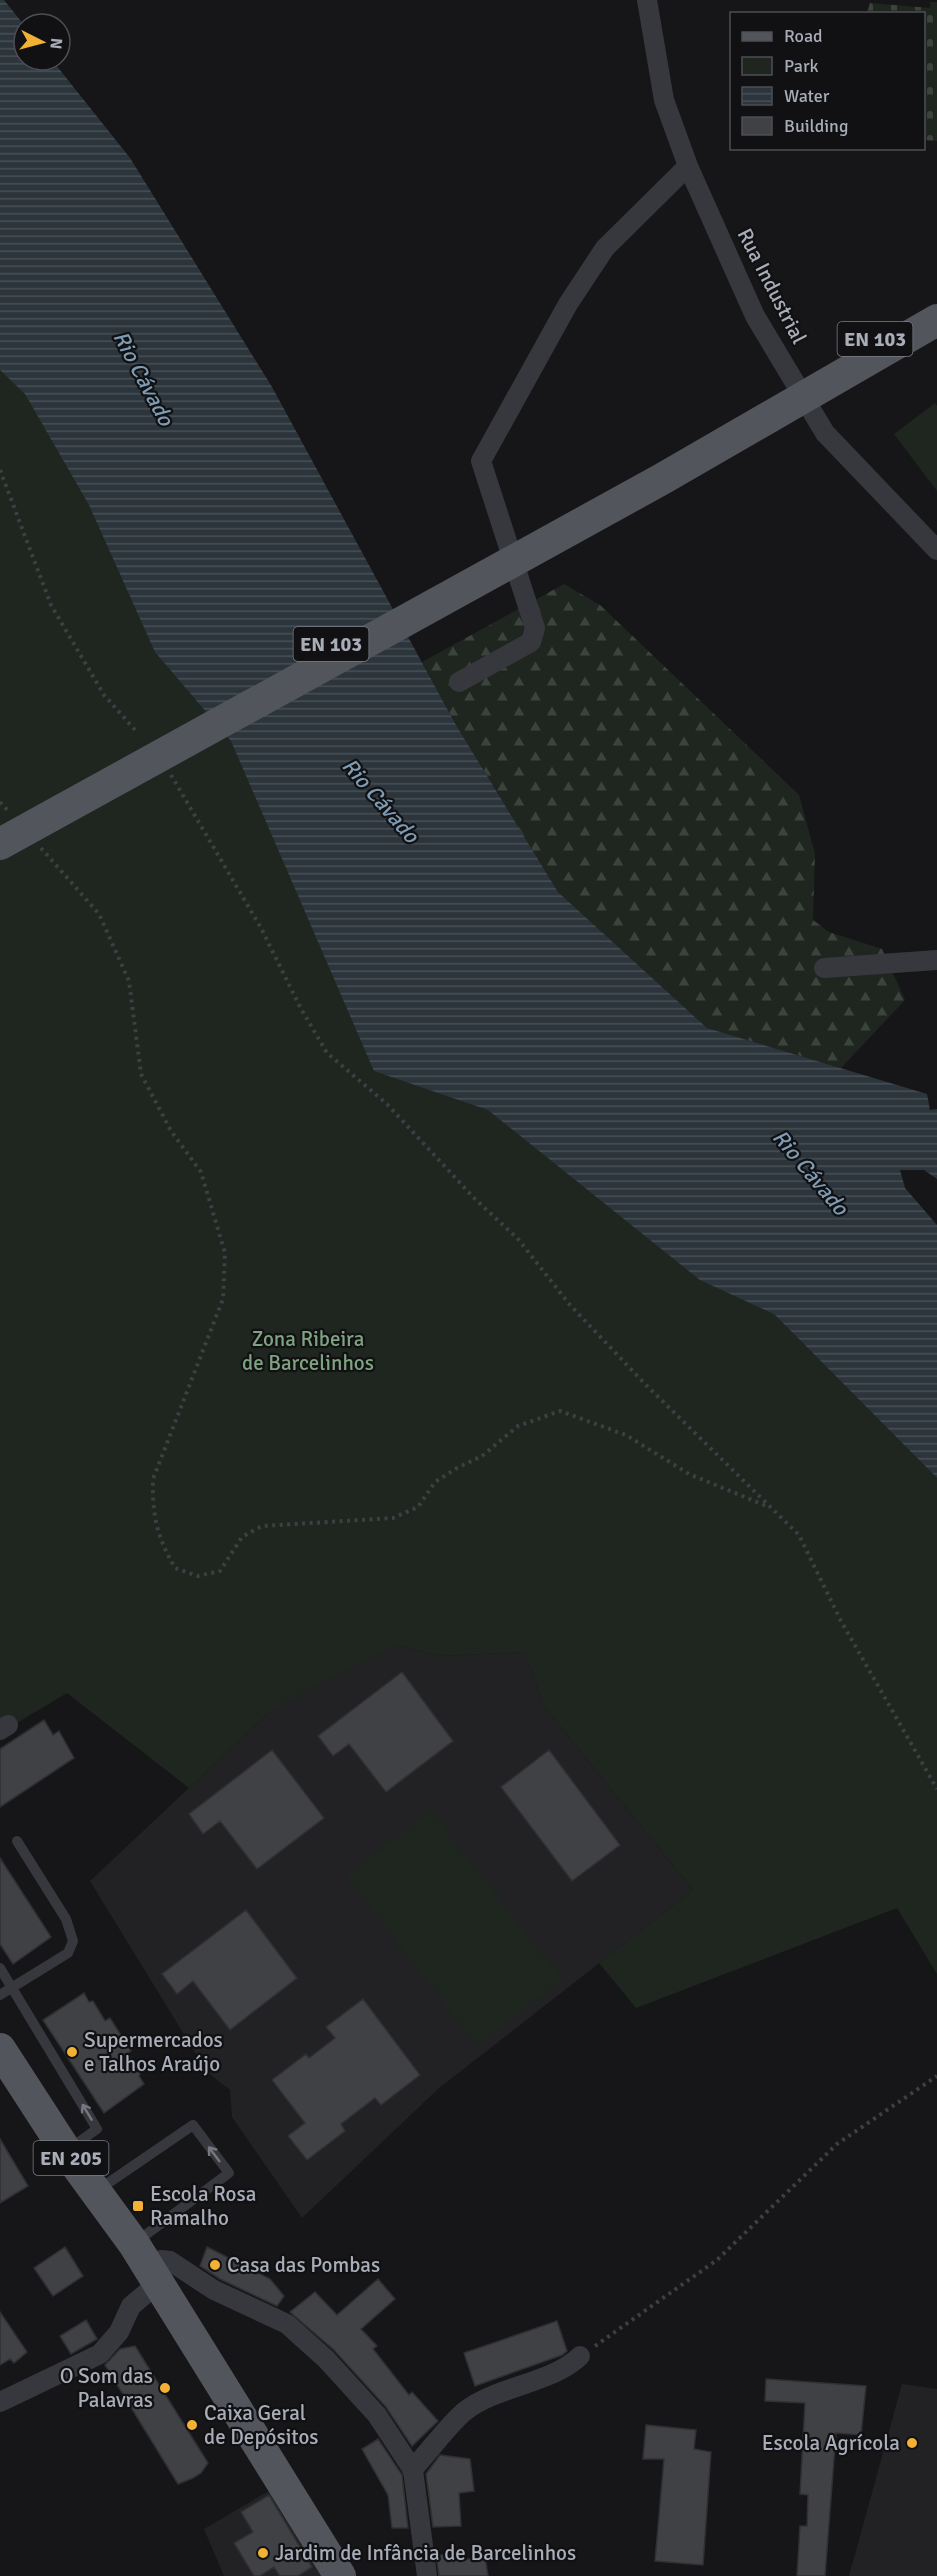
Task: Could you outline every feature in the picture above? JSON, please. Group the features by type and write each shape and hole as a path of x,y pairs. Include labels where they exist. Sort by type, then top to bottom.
{"main road":[{"name":"EN 103","path":"5,830 662,470 816,381 937,304"},
{"name":"EN 103","path":"816,381 937,320"},
{"name":"EN 205","path":"0,2049 66,2151 145,2263 340,2576"}],"street":[{"name":"Rua Industrial","path":"647,0 664,100 688,166 755,316 825,434 937,550"},
{"path":"459,682 531,642 535,628 481,461 568,304 605,248 688,166"},
{"path":"824,968 937,960"},
{"path":"0,2402 100,2354 119,2332 131,2306 145,2263 170,2261 214,2289 287,2324 326,2359 377,2415 412,2470 423,2539 426,2576"},
{"path":"412,2470 465,2411 506,2390 569,2367 580,2356"}],"lane":[{"path":"0,1995 68,1953 73,1941 66,1919 17,1841"},
{"path":"0,1968 97,2129 66,2151"},
{"path":"95,2193 193,2125 228,2173 145,2263"}],"path":[{"path":"0,470 51,605 104,695 135,730"},
{"path":"166,767 261,928 300,1007 327,1053 387,1104 474,1198 519,1239 570,1305 646,1385 799,1535 841,1621 937,1789"},
{"path":"0,802 5,830"},
{"path":"39,845 99,914 129,981 141,1074 171,1131 201,1172 225,1252 223,1299 153,1479 152,1510 162,1547 175,1568 198,1575 220,1571 242,1537 262,1526 393,1518 418,1506 435,1482 456,1468 482,1456 518,1426 560,1411 626,1435 689,1474 770,1507"},
{"path":"580,2356 717,2260 837,2144 937,2076"}],"shaded area":[{"path":"395,1645 440,1656 525,1652 543,1705 693,1890 438,2089 302,2218 232,2117 230,2090 207,2072 90,1881 272,1710 380,1647"},
{"name":"Escola Agrícola","path":"902,2384 937,2389 937,2576 849,2576"},
{"name":"Jardim de Infância de Barcelinhos","path":"272,2489 326,2576 224,2576 204,2529"}],"green space":[{"path":"930,2 937,2 937,141 925,140 925,12 867,12 870,3 930,8"},
{"name":"Zona Ribeira de Barcelinhos","path":"0,353 774,1314 937,1478 937,1974 897,1908 636,2008 599,1963 693,1890 543,1705 525,1652 440,1656 395,1645 272,1710 189,1788 67,1693 0,1733"},
{"path":"935,403 937,406 937,491 894,434"},
{"path":"564,584 600,605 799,795 815,854 813,920 829,932 882,949 905,1000 841,1068 707,1028 558,892 456,725 422,662"},
{"path":"431,1810 562,1980 477,2046 346,1876"}],"water":[{"name":"Rio Cávado","path":"0,0 4,0 14,12 12,72 62,72 130,158 272,387 456,725 558,892 707,1028 927,1094 930,1110 937,1109 937,1179 924,1170 900,1170 905,1188 937,1225 937,1478 774,1314 700,1280 488,1110 374,1071 231,741 155,652 89,505 25,394 0,370"}],"building":[{"path":"402,1672 453,1741 386,1792 349,1744 333,1756 318,1736"},
{"path":"44,1720 53,1735 59,1731 74,1758 0,1807 0,1749"},
{"path":"272,1750 324,1818 257,1869 220,1821 203,1834 189,1814"},
{"path":"549,1750 620,1845 572,1881 501,1787"},
{"path":"0,1858 51,1937 13,1964 0,1944"},
{"path":"246,1910 297,1978 230,2030 193,1981 177,1994 162,1974"},
{"path":"84,1993 89,2002 93,2001 105,2021 110,2018 131,2051 128,2053 141,2072 139,2076 144,2084 104,2113 43,2020"},
{"path":"363,1999 420,2075 381,2105 375,2098 341,2124 345,2131 307,2160 288,2136 305,2123 272,2080 306,2054 309,2058 335,2038 326,2027"},
{"path":"0,2139 28,2186 0,2203"},
{"path":"65,2247 83,2276 53,2296 34,2268"},
{"path":"207,2247 270,2279 284,2296 277,2306 220,2279 200,2266"},
{"path":"378,2279 395,2299 361,2329 377,2346 373,2349 409,2395 412,2392 438,2421 412,2446 386,2407 334,2350 290,2312 315,2292 337,2315"},
{"path":"0,2312 27,2352 14,2363 10,2359 0,2365"},
{"path":"86,2320 97,2339 71,2354 60,2336"},
{"path":"557,2321 567,2351 562,2355 475,2386 464,2353"},
{"path":"135,2346 208,2463 201,2473 178,2484 105,2365 120,2349"},
{"path":"766,2379 866,2386 861,2435 836,2433 825,2576 797,2576 800,2526 807,2526 808,2495 800,2494 805,2403 765,2401"},
{"path":"646,2425 696,2430 694,2449 711,2452 703,2565 655,2561 664,2459 643,2459"},
{"path":"378,2439 402,2475 408,2528 392,2528 388,2495 362,2449"},
{"path":"440,2455 470,2459 474,2491 459,2493 461,2526 433,2527 426,2474"},
{"path":"269,2495 312,2567 298,2576 280,2576 274,2567 260,2576 254,2576 234,2543 253,2532 241,2512"},
{"path":"461,2554 462,2560 485,2556 488,2576 439,2576 436,2555"}],"place":[{"name":"Supermercados e Talhos Araújo","path":"72,2052"},
{"name":"Escola Rosa Ramalho","path":"138,2206"},
{"name":"Casa das Pombas","path":"215,2265"},
{"name":"O Som das Palavras","path":"165,2388"},
{"name":"Caixa Geral de Depósitos","path":"192,2425"},
{"name":"Escola Agrícola","path":"912,2443"},
{"name":"Jardim de Infância de Barcelinhos","path":"263,2553"}]}
